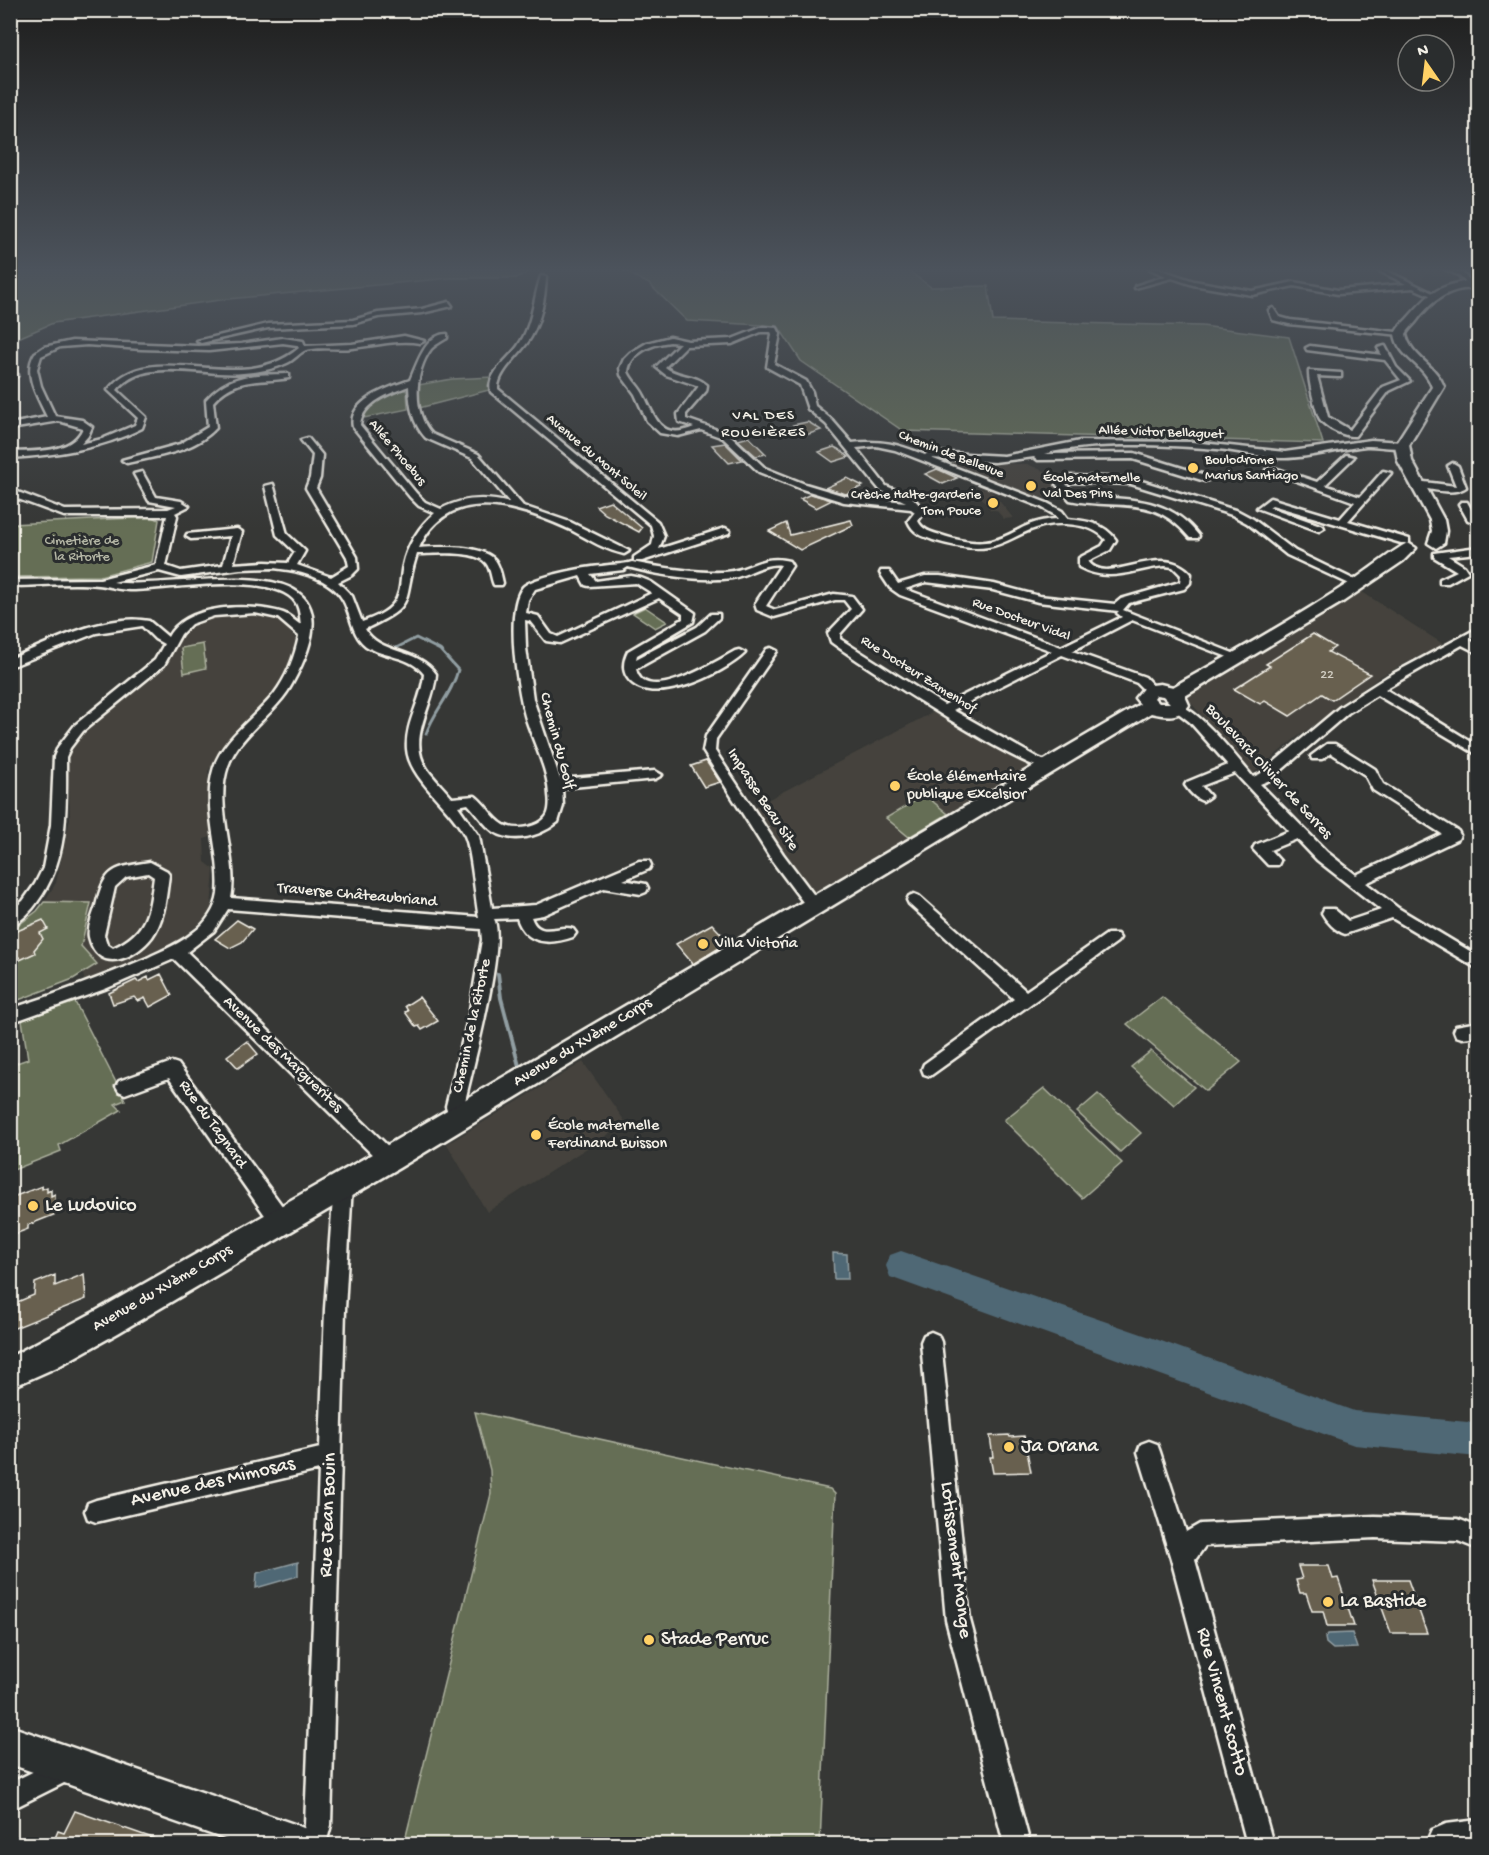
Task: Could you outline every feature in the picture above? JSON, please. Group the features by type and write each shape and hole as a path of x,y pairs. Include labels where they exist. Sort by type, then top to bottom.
{"main road":[{"path":"1151,698 1163,711 1237,657 1424,546 1438,531 1437,519 1428,507 1405,461 1402,445 1438,387 1432,373 1414,356"},
{"name":"Avenue du XVème Corps","path":"10,1373 107,1322 390,1159 1048,767 1151,698"},
{"path":"10,1745 294,1845"},
{"path":"1446,1845 1479,1840"}],"street":[{"path":"38,356 33,363 33,372 52,418"},
{"path":"211,372 268,366 292,356"},
{"path":"425,356 413,382 414,406 423,431 429,436 475,456 520,509"},
{"name":"Avenue du Mont Soleil","path":"516,356 496,376 494,390 655,524 660,534 653,550 631,559"},
{"path":"635,356 625,365 624,372 639,393 650,420 660,430 679,435 701,427"},
{"path":"671,356 660,368 669,374 702,384 703,389 681,416 685,422 726,436 762,470 844,499 912,505"},
{"path":"771,356 769,364 803,383 808,392 810,407 829,422 883,488 908,498 912,505 920,511 913,521 917,528 938,538 970,544 994,543 1037,524 1065,523 1095,526 1111,540 1108,546 1083,560 1083,565 1090,570 1117,574 1165,562 1177,565 1186,572 1185,583 1180,587 1125,601 1119,608"},
{"path":"1352,434 1386,388 1406,381 1387,358 1368,356"},
{"path":"10,455 80,447 127,433 139,426 142,417 112,390 122,378 133,373 162,367 245,378 286,376"},
{"path":"1338,375 1312,373 1324,418 1363,442"},
{"path":"127,460 189,444 204,435 212,428 209,402 217,393 245,378"},
{"name":"Allée Phoebus","path":"413,382 374,399 358,411 355,418 356,425 413,495 422,504 440,512"},
{"path":"10,427 52,418 76,419 88,427 87,433 69,447"},
{"path":"305,440 318,455 315,478 311,488 352,558 354,567 348,573 331,581"},
{"name":"Allée Victor Bellaguet","path":"919,454 1003,459 1054,447 1080,444 1207,446 1268,454 1302,454 1363,442 1384,441 1402,445"},
{"name":"Chemin de Bellevue","path":"850,446 884,444 919,454 1044,505 1059,513 1065,523"},
{"path":"1032,454 1040,458 1134,456 1205,478"},
{"path":"1318,486 1349,457"},
{"path":"1416,484 1456,489 1461,487 1453,466"},
{"path":"1271,470 1360,500"},
{"path":"1342,522 1386,473"},
{"path":"10,492 64,513 169,513 184,506 178,502 152,500 139,474"},
{"path":"1194,536 1184,521 1148,503 1073,498 1061,484 1062,480 1071,478 1132,481 1235,513 1250,521 1291,553 1358,584"},
{"path":"270,486 282,535 300,551 291,567"},
{"path":"493,504 505,501 509,496"},
{"path":"359,628 382,617 402,600 413,551 422,532 440,512 453,505 469,501 493,504 549,517 631,559"},
{"path":"1318,528 1262,508 1270,501 1424,546 1475,550"},
{"path":"64,513 76,504 101,505"},
{"path":"1464,504 1471,518 1479,521"},
{"path":"161,567 172,516 169,513"},
{"path":"604,545 609,559 615,566 631,559 725,531"},
{"path":"191,536 237,532 227,568"},
{"path":"1424,546 1463,572 1443,581"},
{"path":"413,551 479,554 490,561 498,583"},
{"name":"Chemin du Golf","path":"599,569 615,553 631,559"},
{"name":"Chemin du Golf","path":"449,803 470,799 500,829 516,833 539,829 553,819 556,805 553,784 548,762 526,698 519,630 523,595 537,583 584,573 631,559"},
{"name":"Rue Docteur Zamenhof","path":"631,559 651,569 727,576 771,560 785,563 787,567 760,604 761,608 774,614 834,597 851,599 857,609 834,633 835,640 861,659 945,710 1033,761 1048,767"},
{"name":"Chemin de la Ritorte","path":"10,584 100,582 161,567 165,571 182,573 263,565 291,567 314,573 331,581 351,603 359,628 370,643 418,662 430,674 429,690 413,731 413,752 421,771 449,803 472,836 488,919 489,956 455,1106 457,1118"},
{"path":"584,573 589,583 597,585 632,580 642,581 689,613 689,620 632,653 630,667 637,682 660,688 679,685 739,653"},
{"name":"Rue Docteur Vidal","path":"885,573 896,588 904,593 1141,680 1151,698"},
{"path":"896,588 925,579 940,579 994,587 1038,599 1085,602 1119,608 1130,616 1237,657"},
{"path":"10,1016 81,993 176,951 199,937 207,929 224,903 225,885 218,791 221,766 285,687 294,671 306,633 303,605 294,595 275,586 234,580 126,587 100,582"},
{"path":"520,616 534,618 545,637 550,640 560,640 660,594"},
{"path":"10,920 26,910 46,880 58,839 60,757 64,747 79,728 160,662 180,627 198,617 229,611 255,610 275,613 288,620 302,633 306,633"},
{"path":"630,667 701,629 715,616"},
{"path":"945,710 1130,616"},
{"path":"10,664 99,627 122,622 145,623 159,637 171,643"},
{"path":"1251,783 1265,777 1344,710 1376,689 1479,631"},
{"path":"1462,640 1479,650"},
{"name":"Impasse Beau Site","path":"771,651 710,739 709,751 778,858 814,906"},
{"path":"1376,689 1479,751"},
{"name":"Boulevard Olivier de Serres","path":"1176,701 1297,833 1393,912 1479,963"},
{"path":"1317,756 1331,747 1370,772 1378,787 1452,835 1354,882"},
{"path":"1203,796 1192,785 1236,766"},
{"path":"553,784 655,775"},
{"path":"1273,861 1260,849 1297,833"},
{"name":"Traverse Châteaubriand","path":"224,903 488,919 538,911 644,865"},
{"path":"150,867 162,875 153,926 132,947 112,956 101,948 96,935 108,884 122,872 150,867"},
{"path":"605,883 641,888"},
{"path":"914,900 1025,1000"},
{"path":"1329,914 1345,928 1393,912"},
{"path":"523,913 524,924 532,933 555,938 568,933"},
{"path":"930,1069 1112,938"},
{"name":"Avenue des Marguerites","path":"176,951 390,1159"},
{"name":"Rue du Tagnard","path":"125,1086 171,1069 281,1221"},
{"name":"Rue Jean Bouin","path":"313,1845 318,1825 334,1309 343,1185"},
{"name":"Lotissement Monge","path":"931,1342 958,1620 1017,1845"},
{"name":"Rue Vincent Scotto","path":"1149,1452 1183,1559 1260,1845"},
{"name":"Avenue des Mimosas","path":"96,1511 331,1456"},
{"path":"1183,1559 1190,1545 1200,1535 1375,1527 1458,1530 1479,1538"},
{"path":"10,1797 71,1766"}],"shaded area":[{"name":"École maternelle Val Des Pins","path":"934,459 1027,464 1053,475 1064,496 1035,498"},
{"name":"Crèche Halte-garderie Tom Pouce","path":"989,488 1013,518 1004,519 996,510 991,510 975,489"},
{"path":"1359,590 1443,644 1381,676 1296,738 1252,774 1186,697"},
{"path":"241,613 266,615 282,622 295,638 295,646 286,678 277,692 229,743 208,771 211,837 204,839 205,862 214,869 211,908 206,918 180,940 147,957 85,983 83,974 97,964 81,946 91,903 44,902 56,883 70,819 68,755 70,748 93,722 160,669 167,661 177,638 186,626 217,615"},
{"name":"École élémentaire publique Excelsior","path":"937,710 1030,766 810,895 775,849 780,845 771,843 753,813 756,806"},
{"name":"École maternelle Ferdinand Buisson","path":"583,1062 626,1123 487,1212 447,1144"}],"green space":[{"path":"797,356 1295,356 1323,443 903,431 801,361"},
{"path":"492,377 488,385 489,390 419,408 418,385 452,379"},
{"path":"402,389 407,391 408,409 359,419 372,404"},
{"name":"Cimetière de la Ritorte","path":"153,517 159,520 152,562 100,576 11,577 11,524"},
{"path":"645,607 667,622 655,628 633,613"},
{"path":"203,644 206,668 184,673 181,648"},
{"path":"925,795 948,814 909,837 886,818"},
{"path":"44,902 91,903 81,946 97,964 73,979 11,1003 11,931 37,911"},
{"path":"1162,997 1241,1062 1206,1091 1127,1024"},
{"path":"75,1002 125,1100 115,1104 121,1110 59,1145 61,1151 11,1171 11,1065 28,1059 22,1020"},
{"path":"1151,1051 1194,1087 1174,1105 1131,1067"},
{"path":"1044,1088 1122,1163 1082,1198 1004,1120"},
{"path":"1098,1094 1141,1133 1120,1152 1077,1112"},
{"name":"Stade Perruc","path":"475,1412 830,1489 835,1494 820,1844 404,1844 491,1494 490,1470"}],"water":[{"path":"833,1253 847,1254 848,1279 834,1279"},
{"path":"298,1562 298,1576 256,1588 257,1573"},
{"path":"1352,1633 1357,1648 1333,1649 1326,1643 1325,1638 1328,1634"}],"building":[{"path":"807,422 821,430 806,435 793,425"},
{"path":"749,437 766,454 756,456 738,440"},
{"path":"725,443 742,460 729,463 712,445"},
{"path":"834,447 849,457 833,462 819,452"},
{"path":"937,469 957,478 943,484 925,474"},
{"path":"847,478 863,486 846,494 825,488"},
{"path":"811,494 832,500 816,508 800,499"},
{"path":"610,501 642,528 639,532 605,514 596,506"},
{"path":"851,520 853,525 800,550 769,531 786,523 790,535"},
{"path":"1313,634 1335,647 1328,652 1370,674 1332,700 1322,694 1290,716 1265,701 1260,704 1234,689 1270,666 1266,664"},
{"path":"706,761 720,782 704,787 691,766"},
{"path":"43,920 48,929 40,933 43,939 34,950 35,953 20,960 19,957 10,958 10,934"},
{"path":"237,920 253,929 242,942 230,948 215,939"},
{"name":"Villa Victoria","path":"712,924 729,942 693,964 676,944"},
{"path":"161,974 172,995 150,1007 145,998 138,1001 134,997 113,1004 109,993 136,980 138,982 148,977 149,980"},
{"path":"419,997 438,1021 422,1030 419,1026 416,1027 405,1012 408,1011 405,1006"},
{"path":"247,1041 258,1054 238,1068 227,1056"},
{"name":"Le Ludovico","path":"42,1186 42,1189 47,1187 47,1192 51,1190 51,1196 55,1194 56,1214 28,1225 28,1229 10,1236 10,1198"},
{"path":"84,1274 86,1299 10,1330 10,1305 34,1295 35,1283 55,1275 55,1286"},
{"name":"Ja Orana","path":"1009,1435 1010,1437 1024,1436 1031,1472 993,1473 990,1436"},
{"name":"La Bastide","path":"1298,1566 1329,1566 1333,1579 1338,1578 1354,1626 1327,1626 1323,1611 1312,1611 1306,1593 1300,1593 1296,1580 1302,1579"},
{"path":"1372,1580 1408,1580 1427,1633 1391,1633"},
{"path":"75,1811 167,1843 167,1845 52,1845 58,1831 64,1833"}],"waterway":[{"path":"396,648 416,638 440,650 458,670 452,687 426,734"},
{"path":"498,974 501,998 519,1066"},
{"path":"901,1266 1153,1354 1354,1428 1478,1440"}],"place":[{"name":"Boulodrome Marius Santiago","path":"1193,468"},
{"name":"École maternelle Val Des Pins","path":"1031,486"},
{"name":"Crèche Halte-garderie Tom Pouce","path":"993,503"},
{"name":"École élémentaire publique Excelsior","path":"895,786"},
{"name":"Villa Victoria","path":"703,944"},
{"name":"École maternelle Ferdinand Buisson","path":"536,1135"},
{"name":"Le Ludovico","path":"33,1206"},
{"name":"Ja Orana","path":"1009,1447"},
{"name":"La Bastide","path":"1328,1602"},
{"name":"Stade Perruc","path":"649,1640"}],"district":[{"name":"VAL DES ROUGIÈRES","path":"764,424"}]}
